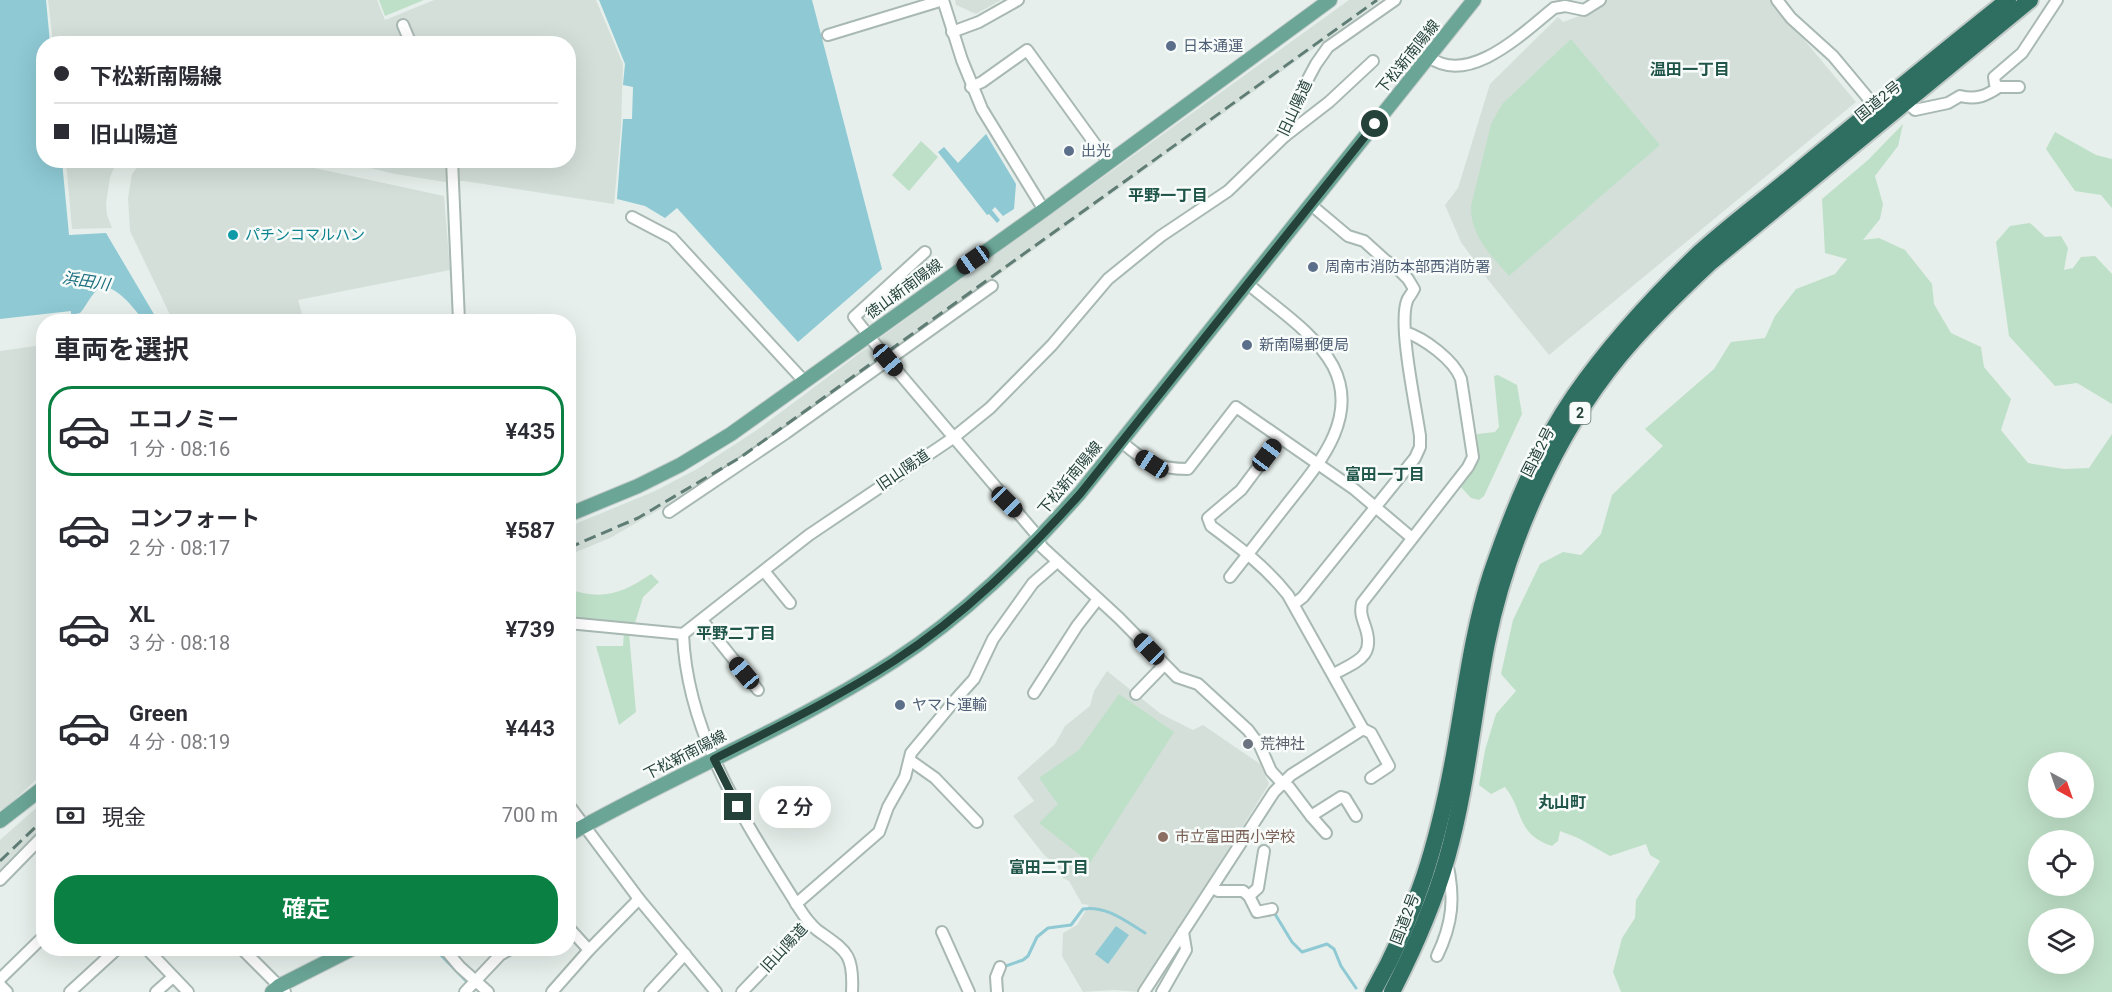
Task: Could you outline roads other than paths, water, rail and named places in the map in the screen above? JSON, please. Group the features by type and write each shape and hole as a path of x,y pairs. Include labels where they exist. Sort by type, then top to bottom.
{"highway":[{"name":"国道2号","path":"1392,992 1411,955 1447,858 1488,641 1505,577 1528,513 1558,450 1587,402 1618,358 1661,309 1711,262 2008,0"},
{"name":"国道2号","path":"1373,992 1399,944 1418,900 1441,819 1475,639 1491,576 1515,509 1546,441 1574,397 1608,350 1651,300 1701,251 1880,113 1906,101 2030,0"}],"main road":[{"name":"徳山新南陽線","path":"576,512 638,486 680,465 731,434 1044,210 1330,0"},
{"name":"下松新南陽線","path":"576,831 822,704 894,661 974,601 998,580 1039,540 1080,494 1474,0"},
{"path":"0,821 36,792"},
{"path":"279,990 340,956"}],"street":[{"path":"828,35 943,0 972,87 992,127 1044,210"},
{"path":"952,32 979,22 1018,0"},
{"name":"旧山陽道","path":"742,992 810,924 738,807 703,736 688,686 682,634 838,515 953,438 990,408 1023,375 1108,279 1161,236 1220,197 1285,136 1301,92 1316,63 1328,47 1395,0"},
{"path":"1429,57 1439,64 1450,66 1480,61 1499,52 1554,8 1565,6 1584,10 1600,0"},
{"path":"1777,0 1791,18 1833,56 1880,113"},
{"path":"1999,87 1995,84 1994,77 2022,53 2057,0"},
{"path":"403,25 408,36"},
{"path":"972,87 1027,50 1108,162"},
{"path":"1285,136 1329,102 1373,62"},
{"path":"1906,101 1915,110 1948,103 1960,96 1974,99 1988,95 1999,87 2019,87"},
{"path":"452,168 459,314"},
{"path":"1293,604 1303,597 1375,508 1415,458 1420,447 1405,332 1407,299 1414,289 1408,279 1364,241 1348,236 1310,204"},
{"path":"632,217 672,238 804,381"},
{"path":"925,252 854,317 953,438 1035,533 1042,547 1177,677 1198,684 1248,730 1260,746 1271,771 1281,783 1290,788 1326,833"},
{"path":"1230,576 1317,465 1333,439 1339,422 1341,403 1341,387 1322,350 1303,330 1248,284"},
{"path":"669,512 786,433 959,311 992,285"},
{"path":"1334,674 1354,662 1369,648 1370,641 1360,612 1362,603 1473,458 1461,379 1457,369 1416,335 1405,332"},
{"path":"1122,442 1152,464 1171,469 1188,469 1236,407 1354,489 1412,538"},
{"path":"1280,438 1241,490 1208,518 1211,526 1248,554 1275,579 1293,604 1363,729 1371,733 1389,766 1371,778"},
{"path":"796,904 879,832 888,807 905,777 911,753 974,679 993,639 1033,583 1057,562"},
{"path":"764,572 790,603"},
{"path":"1034,693 1077,626 1098,599"},
{"path":"702,620 758,690"},
{"path":"576,624 682,634"},
{"path":"1136,694 1164,665"},
{"path":"1144,992 1281,783 1363,729"},
{"path":"910,761 935,778 977,822"},
{"path":"1311,816 1341,797 1345,798 1356,816"},
{"path":"576,814 639,898 716,992"},
{"path":"0,880 36,843"},
{"path":"1249,896 1258,888 1264,851"},
{"path":"1437,956 1444,942 1452,912 1451,881 1447,858"},
{"path":"1213,888 1218,891 1243,891 1249,896 1257,912 1272,909"},
{"path":"552,992 639,898"},
{"path":"810,924 834,941 844,952 852,966 852,992"},
{"path":"942,932 969,992"},
{"path":"1162,992 1186,950 1184,932"},
{"path":"576,936 589,950"},
{"path":"0,979 36,944"},
{"path":"650,992 685,954"},
{"path":"70,992 109,956"},
{"path":"153,956 188,992"},
{"path":"248,956 279,990"},
{"path":"451,956 460,967 470,986 488,992"},
{"path":"470,986 499,956"},
{"path":"998,992 996,977 1000,967"},
{"path":"156,992 173,977"},
{"path":"0,984 7,992"}],"water":[{"name":"浜田川","path":"0,0 46,0 49,36 36,36 36,168 63,168 69,235 106,233 154,314 138,314 119,294 107,288 101,288 95,292 80,313 71,314 71,311 0,319"},
{"path":"599,0 812,0 882,269 798,342 677,208 665,218 645,206 617,199 623,119 632,119 633,87 623,85 625,64"},
{"path":"986,134 1016,184 1014,209 1003,216 995,207 992,210 1000,220 997,223 989,214 987,215 938,152 944,147 958,163"},
{"path":"1116,926 1129,935 1108,964 1095,954"}],"waterway":[{"path":"1218,896 1228,896"},
{"path":"1003,967 1023,960 1028,956 1037,937 1048,928 1071,925 1083,909 1092,908 1108,912 1145,933"},
{"path":"1259,916 1275,914 1292,942 1302,952 1327,944 1334,949 1341,966 1356,988"},
{"path":"442,956 468,983"}],"railway":[{"path":"576,545 638,518 741,457 1377,0"},
{"path":"0,861 36,827"}],"place":[{"name":"日本通運","path":"1171,46"},
{"name":"出光","path":"1069,151"},
{"name":"パチンコマルハン","path":"233,235"},
{"name":"周南市消防本部西消防署","path":"1313,267"},
{"name":"新南陽郵便局","path":"1247,345"},
{"name":"ヤマト運輸","path":"900,705"},
{"name":"荒神社","path":"1248,744"},
{"name":"市立富田西小学校","path":"1163,837"}],"district":[{"name":"温田一丁目","path":"1690,69"},
{"name":"平野一丁目","path":"1168,195"},
{"name":"富田一丁目","path":"1385,474"},
{"name":"平野二丁目","path":"736,633"},
{"name":"丸山町","path":"1562,802"},
{"name":"富田二丁目","path":"1049,867"}]}
